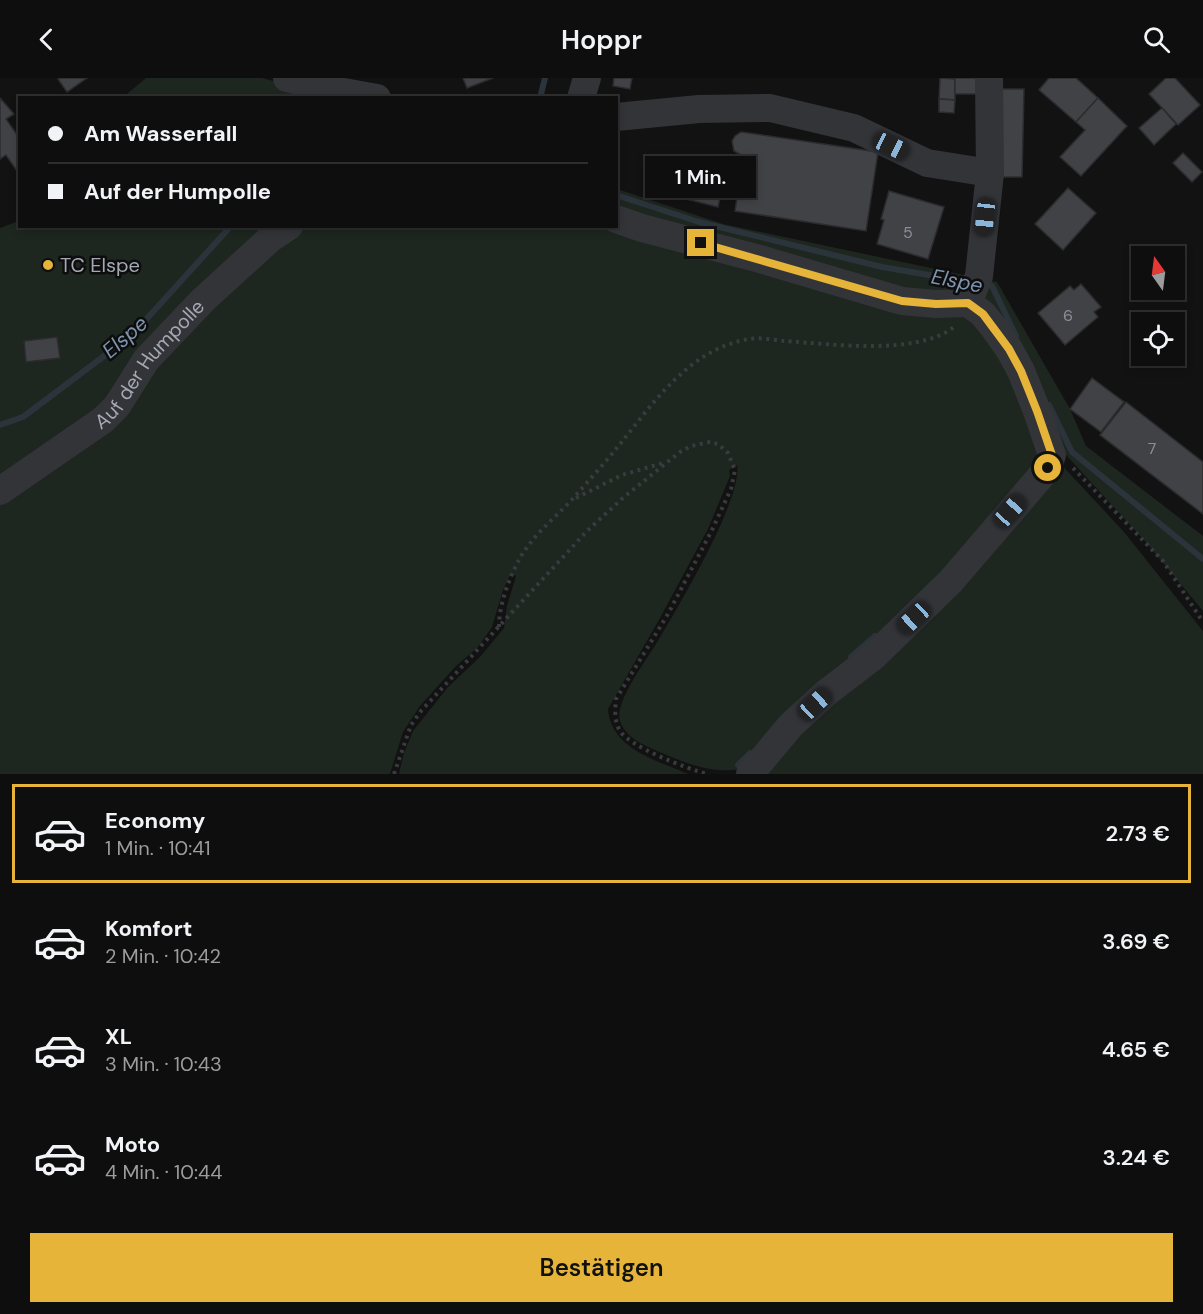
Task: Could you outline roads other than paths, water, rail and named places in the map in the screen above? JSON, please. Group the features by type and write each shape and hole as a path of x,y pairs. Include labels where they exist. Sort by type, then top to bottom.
{"street":[{"path":"287,78 338,92 364,96"},
{"path":"582,96 587,78"},
{"path":"750,774 791,725 826,693 873,657 951,581 1048,468 1052,455 1037,411 1009,349 983,314 973,290 990,173 989,78"},
{"path":"618,117 699,109 770,108 855,128 927,163 990,173"},
{"path":"618,220 902,301 936,304 973,290"},
{"name":"Auf der Humpolle","path":"0,491 103,420 117,406 146,360 195,308 271,238 286,228"}],"waterway":[{"path":"540,96 545,78"},
{"name":"Elspe","path":"618,196 699,222 882,267 970,282"},
{"name":"Elspe","path":"0,425 23,417 132,335 229,228"},
{"name":"Elspe","path":"983,285 992,286 1016,336"},
{"name":"Elspe","path":"1049,405 1072,452 1203,559"},
{"path":"851,657 875,636"},
{"path":"738,765 750,753"}],"place":[{"name":"TC Elspe","path":"48,265"}]}
